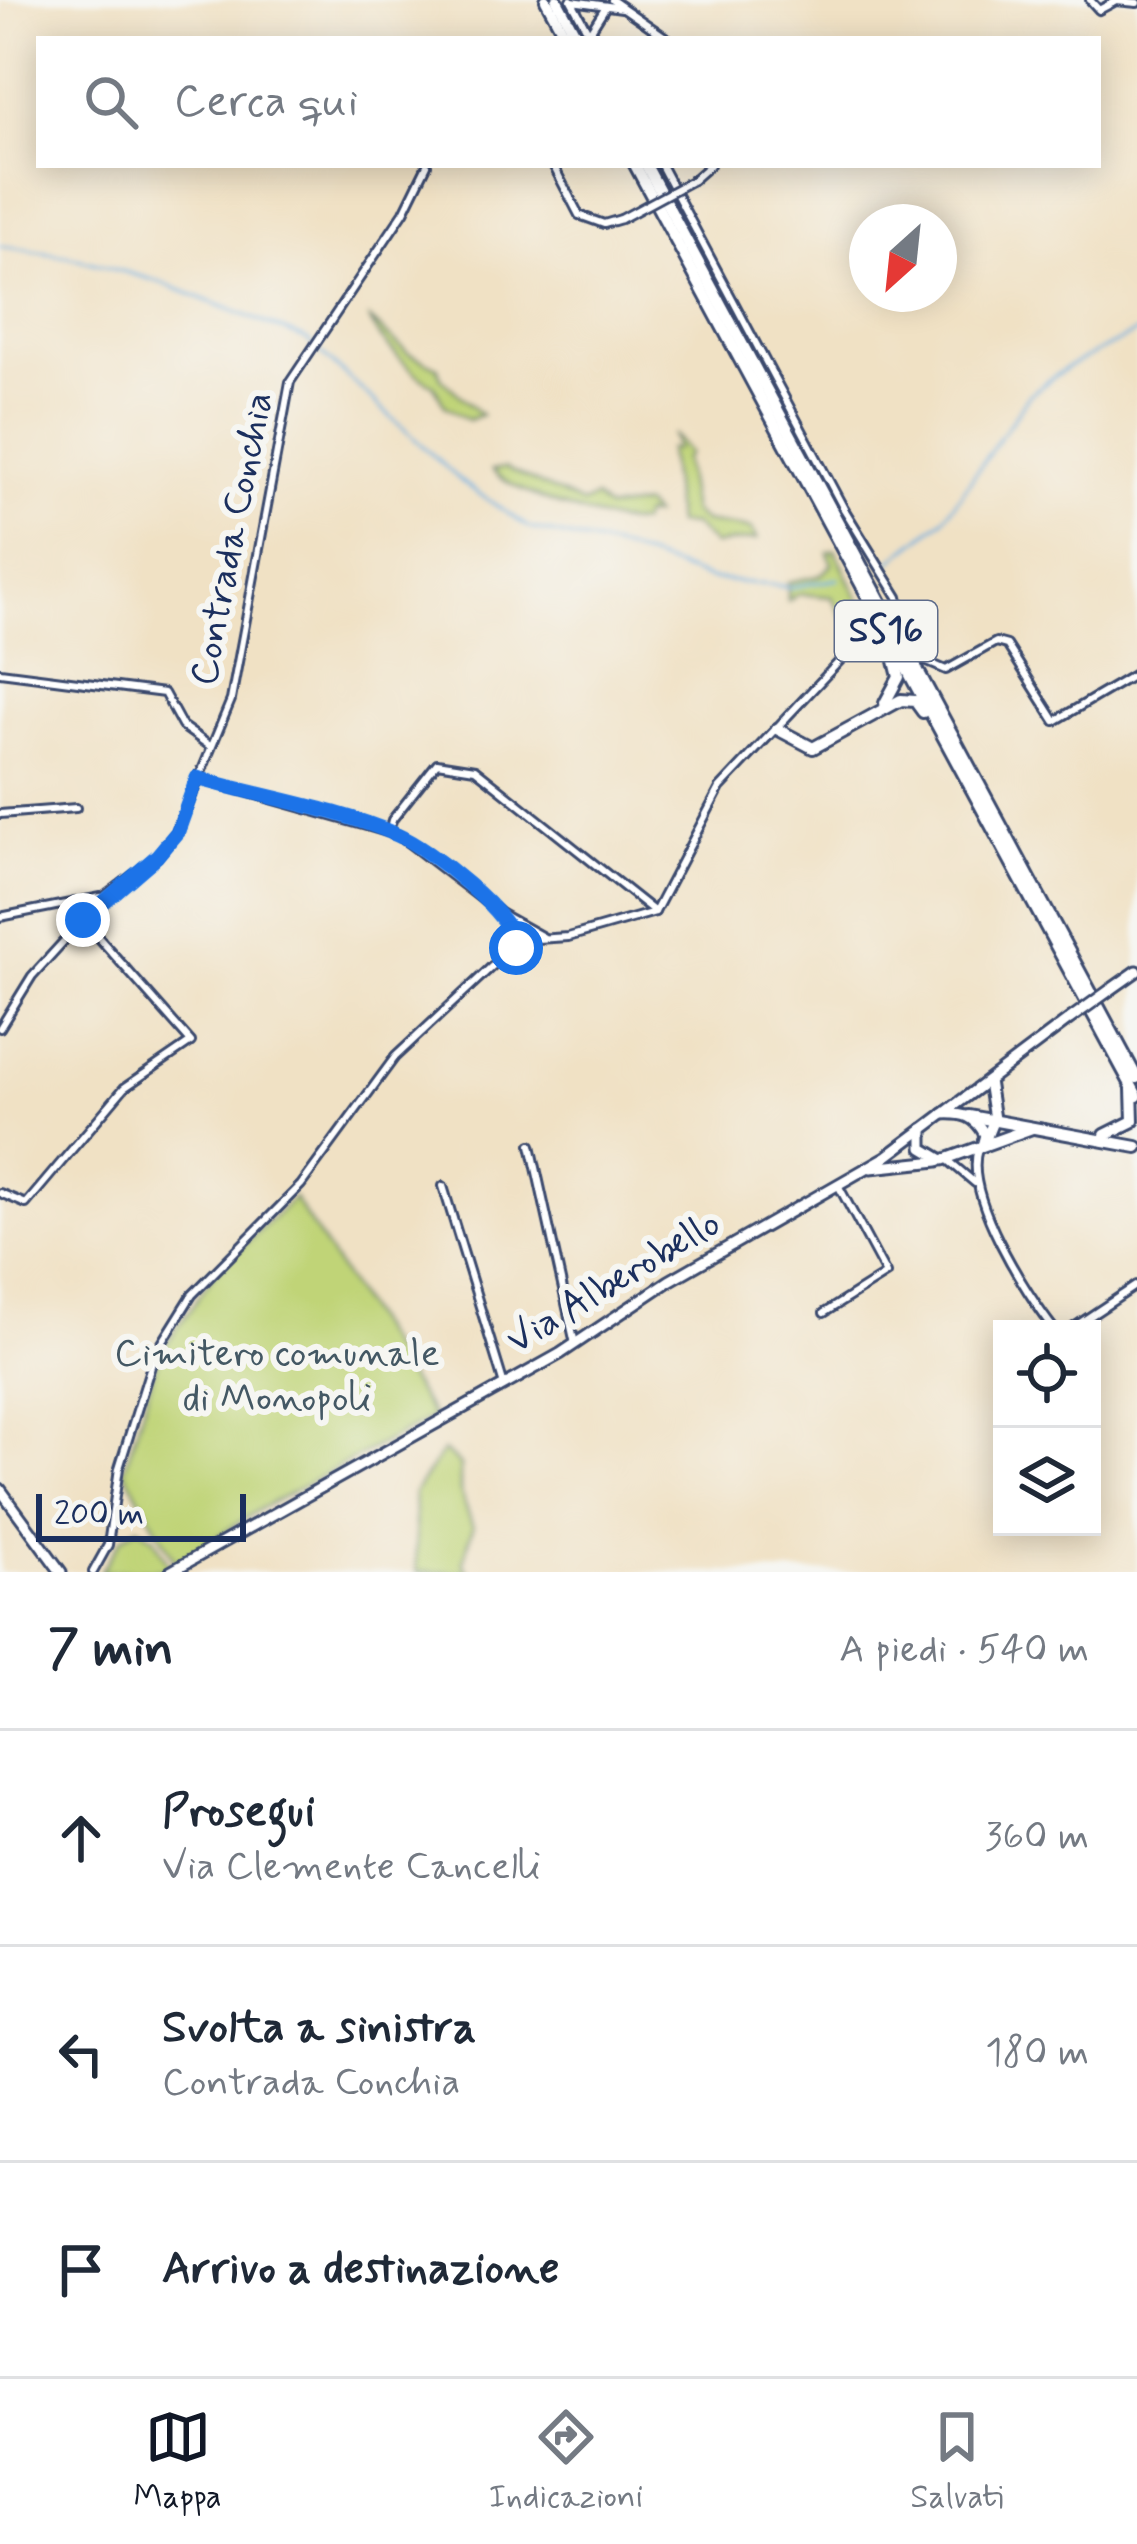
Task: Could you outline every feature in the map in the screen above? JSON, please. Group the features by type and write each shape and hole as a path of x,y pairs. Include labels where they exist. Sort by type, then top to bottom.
{"highway":[{"path":"546,0 564,36"},
{"path":"556,0 585,36"},
{"name":"SS16","path":"636,168 871,614 1135,1086"},
{"name":"SS16","path":"648,168 1135,1086"},
{"path":"871,614 899,668 883,706"},
{"path":"773,730 813,748 883,706 915,701 964,776"},
{"path":"1096,1136 1129,1128 1135,1112 1135,1086"},
{"path":"969,1116 1137,1147"},
{"path":"982,1145 1036,1127"}],"main road":[{"name":"Via Alberobello","path":"170,1572 575,1344 669,1282 866,1168 1137,970"},
{"path":"866,1168 946,1160 982,1145 994,1119 988,1081"},
{"path":"944,1114 969,1116 982,1145"},
{"path":"923,1129 922,1148 946,1160"},
{"path":"0,1489 61,1572"}],"street":[{"path":"586,36 572,0 628,9 664,36"},
{"path":"1090,0 1099,10 1117,1 1137,4"},
{"path":"587,36 609,3"},
{"name":"Contrada Conchia","path":"0,1028 32,976 105,896 157,856 178,831 231,700 285,406 302,356 404,212 426,168"},
{"path":"555,168 579,215 604,224 693,180 707,168"},
{"path":"663,168 925,661 946,670 996,642 1007,645 1055,721 1137,673"},
{"path":"93,1572 108,1545 119,1468 154,1356 192,1295 301,1185 395,1057 439,1012 516,948 655,912 720,788 850,650 871,614"},
{"path":"0,672 164,693 182,726 210,746"},
{"path":"762,724 773,730"},
{"path":"389,832 392,820 437,763 475,769 655,912"},
{"path":"197,778 389,832 415,846 519,928 548,938"},
{"path":"0,814 76,808"},
{"path":"0,916 105,896"},
{"path":"0,1193 26,1204 124,1088 191,1042 83,920"},
{"path":"519,928 528,943"},
{"path":"516,948 519,928"},
{"path":"531,1145 575,1344"},
{"path":"982,1145 978,1185 1006,1255 1048,1320"},
{"path":"946,1160 978,1185"},
{"path":"824,1313 886,1274 838,1184"},
{"path":"442,1186 504,1385"},
{"path":"1084,1320 1137,1285"}],"green space":[{"path":"370,320 408,353 438,367 441,378 481,415 468,420 445,406 433,384 397,356"},
{"path":"673,434 689,453 684,459 692,512 704,522 751,529 757,539 714,545 693,525 676,524 668,449 676,449"},
{"path":"505,468 583,504 594,498 607,509 644,505 653,515 643,515 640,523 627,523 586,514 518,488 492,470"},
{"path":"835,550 865,612 859,619 846,622 832,597 799,594 788,601 788,582 819,576 832,565 828,552"},
{"name":"Cimitero comunale di Monopoli","path":"294,1198 433,1417 260,1509 176,1563 124,1470 159,1355 214,1274"},
{"path":"443,1451 460,1465 460,1491 473,1527 463,1563 469,1572 417,1572 414,1493"},
{"path":"138,1527 154,1538 171,1569 100,1572 122,1538"}],"waterway":[{"path":"0,246 72,257 157,281 306,339 462,482 529,528 626,550 709,579 791,587 839,579"},
{"path":"890,562 944,519 1029,395 1066,368 1137,332"}],"route":[{"path":"83,920 105,896 157,856 178,831 197,778 398,835 500,913 514,929 516,948"}]}
